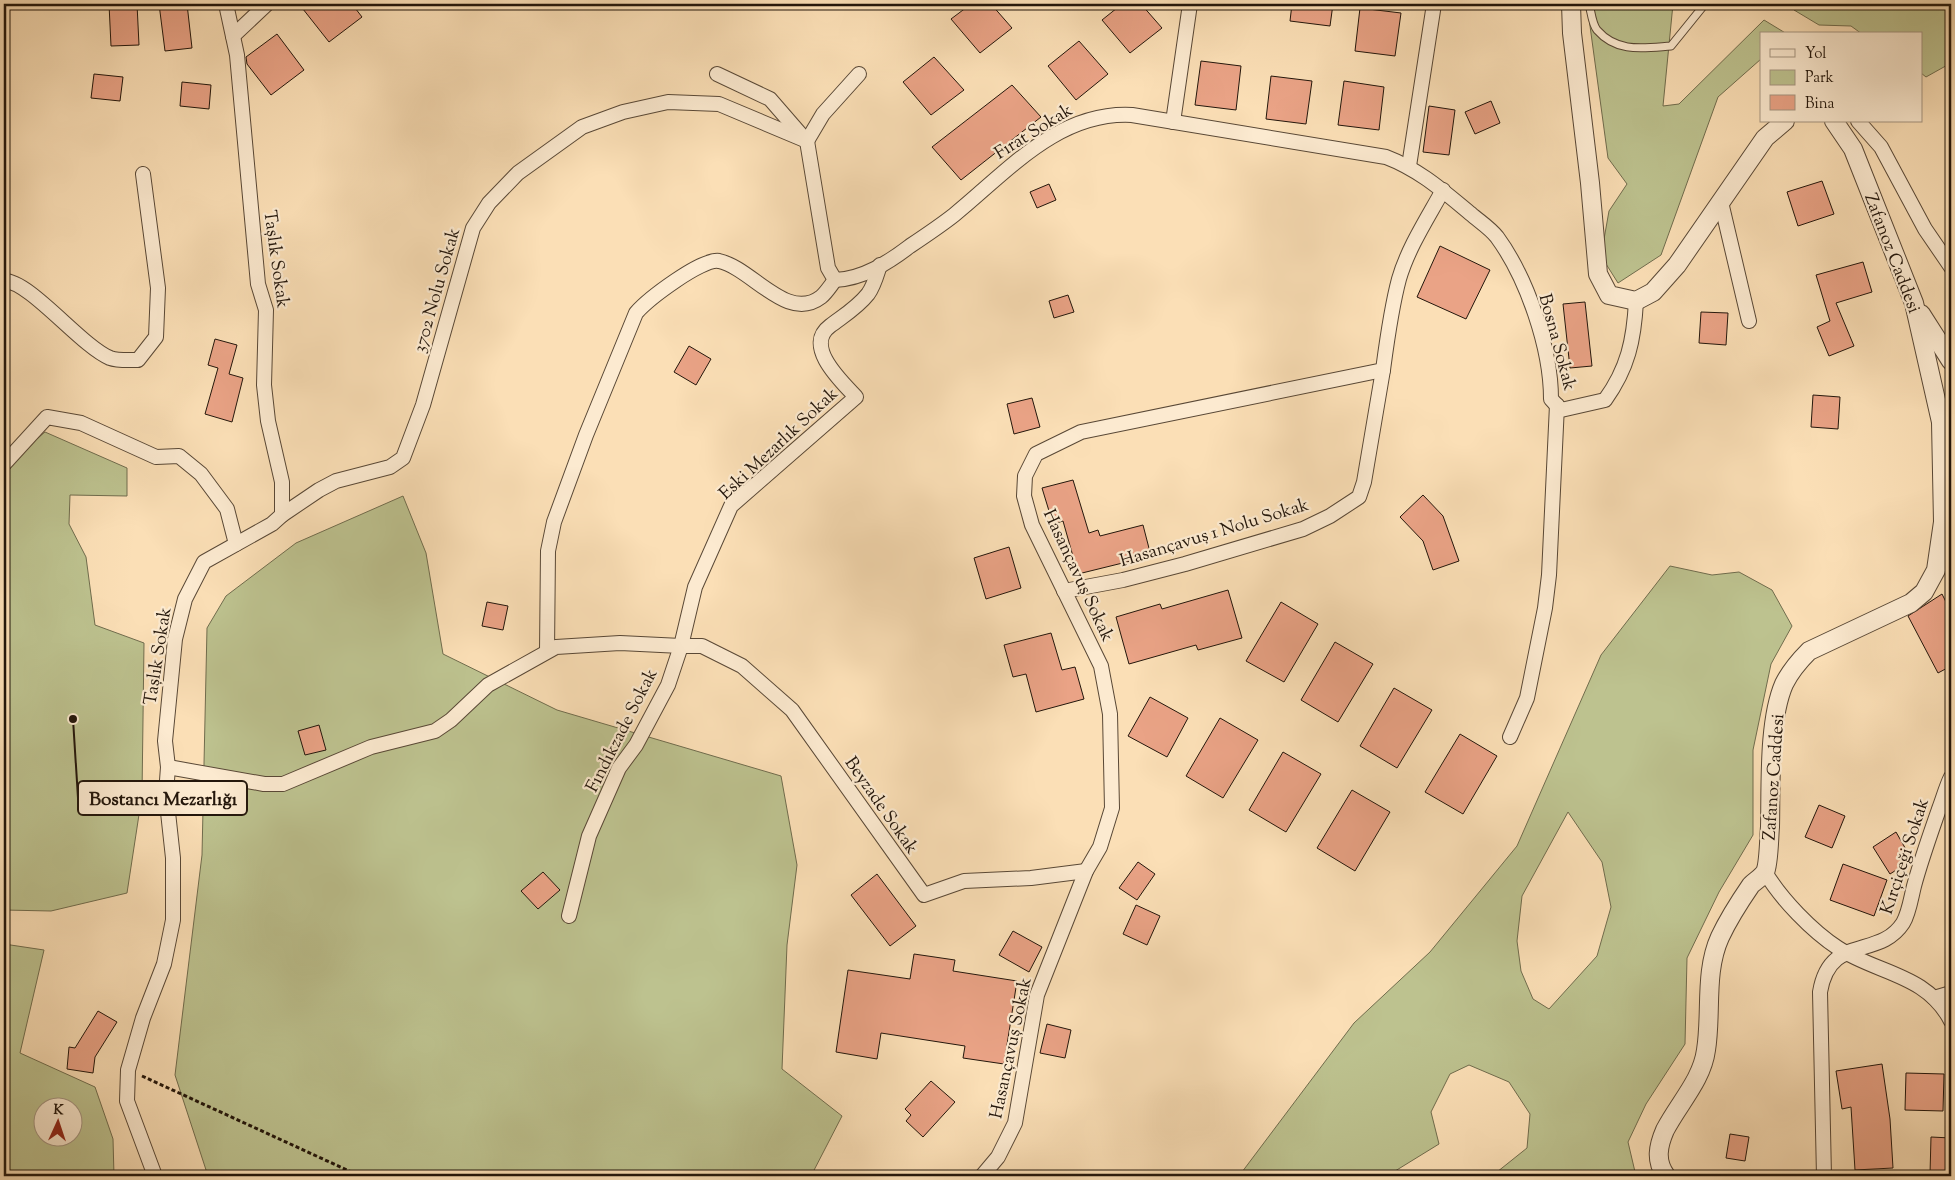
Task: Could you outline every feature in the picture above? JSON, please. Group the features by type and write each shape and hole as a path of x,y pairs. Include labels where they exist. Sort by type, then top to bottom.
{"street":[{"name":"Taşlık Sokak","path":"155,1176 127,1101 128,1070 143,1018 164,964 173,920 173,858 166,794 168,767 165,741 175,639 186,599 204,562 272,524 282,515 282,482 268,421 264,385 266,310 258,284 237,55 226,4"},
{"path":"233,36 267,4"},
{"path":"1173,122 1190,4"},
{"path":"1409,166 1434,4"},
{"path":"1571,4 1572,33 1590,184 1598,274 1609,295 1636,300 1653,292 1677,265 1765,138 1784,122"},
{"path":"547,651 548,551 554,522 586,435 636,313 646,301 707,262 719,261 740,271 793,304 807,305 822,297 835,280 828,268 807,141 770,99 717,74"},
{"path":"807,141 823,114 859,74"},
{"name":"3702 Nolu Sokak","path":"282,515 336,481 390,467 403,458 423,405 473,228 489,203 518,173 582,127 623,112 668,102 719,104 807,141"},
{"name":"Fırat Sokak","path":"835,280 851,280 889,261 954,214 1010,164 1072,125 1113,114 1386,157 1409,166 1443,190"},
{"name":"Zafanoz Caddesi","path":"1765,872 1776,712 1784,684 1798,662 1809,651 1911,603 1924,592 1936,570 1943,522 1941,422 1914,303 1853,149 1835,122"},
{"path":"1859,122 1881,147 1925,229 1951,267"},
{"path":"4,281 10,280 33,296 80,336 111,358 138,360 156,337 158,288 143,174"},
{"path":"1383,370 1390,319 1399,278 1415,240 1443,190"},
{"name":"Bosna Sokak","path":"1443,190 1495,235 1515,264 1534,316 1551,376 1551,398 1562,410 1606,400 1621,378 1634,332 1636,300"},
{"path":"1721,202 1749,321"},
{"name":"Eski Mezarlık Sokak","path":"681,646 694,587 731,506 856,397 828,366 821,351 821,341 828,327 859,305 870,292 880,265"},
{"path":"1914,303 1951,361"},
{"name":"Hasançavuş Sokak","path":"982,1176 998,1157 1015,1122 1037,995 1086,871 1100,847 1112,808 1110,714 1101,666 1032,525 1024,496 1025,476 1036,454 1081,432 1383,370"},
{"name":"Hasançavuş 1 Nolu Sokak","path":"1064,591 1185,564 1303,529 1330,516 1359,497 1364,482 1383,370"},
{"path":"1510,737 1527,698 1545,608 1549,575 1557,405"},
{"path":"4,464 48,417 81,423 156,456 179,456 201,474 227,509 236,544"},
{"path":"168,767 264,784 283,784 371,747 435,731 488,685 556,647 620,643 681,646"},
{"name":"Beyzade Sokak","path":"681,646 702,646 742,666 792,710 924,895 964,881 1032,878 1086,871"},
{"name":"Fındıkzade Sokak","path":"569,916 589,836 619,768 636,745 668,685 681,646"},
{"name":"Kırçiçeği Sokak","path":"1824,1176 1820,992 1823,976 1829,966 1846,952 1881,941 1894,934 1904,922 1925,848 1951,777"},
{"path":"1666,1176 1662,1170 1658,1154 1660,1141 1675,1110 1698,1078 1706,1051 1710,981 1719,938 1752,884 1765,872 1792,907 1839,948 1919,985 1934,998 1951,1021"},
{"path":"1934,998 1951,993"}],"lane":[{"path":"1589,4 1596,29 1619,47 1645,48 1671,46 1705,4"}],"path":[{"path":"128,1070 360,1176"}],"green space":[{"path":"1587,4 1673,4 1663,106 1679,104 1764,20 1784,32 1760,32 1760,60 1718,97 1661,255 1618,283 1601,256 1609,211 1627,184 1608,158"},
{"path":"1793,4 1951,4 1951,63 1926,77 1922,74 1922,32 1859,32 1851,26 1819,25 1794,10"},
{"path":"45,432 127,468 127,496 70,495 69,524 86,557 95,625 144,643 142,795 127,893 51,911 4,910 4,467"},
{"path":"403,496 426,553 443,654 557,710 781,776 797,865 787,945 782,1069 842,1116 811,1176 208,1176 175,1075 202,855 207,628 226,596 296,543"},
{"path":"1670,566 1712,575 1739,572 1772,590 1792,626 1771,664 1753,750 1753,835 1719,892 1687,958 1685,1044 1646,1104 1628,1142 1636,1176 1492,1176 1527,1148 1530,1114 1509,1082 1469,1065 1450,1074 1431,1112 1439,1144 1387,1176 1239,1176 1354,1023 1430,952 1517,846 1601,655","holes":["1568,812 1602,862 1611,907 1597,956 1549,1009 1533,999 1521,971 1517,941 1522,896"]},
{"path":"4,944 44,950 20,1053 95,1087 113,1139 114,1176 4,1176"}],"building":[{"path":"109,4 137,4 139,45 111,46"},
{"path":"159,4 187,4 192,48 165,51"},
{"path":"299,4 352,4 362,17 329,42"},
{"path":"971,4 991,4 1012,28 980,53 951,19"},
{"path":"1122,4 1141,4 1162,28 1130,53 1102,20"},
{"path":"1292,4 1333,4 1330,26 1290,21"},
{"path":"1360,8 1401,13 1395,56 1355,51"},
{"path":"277,34 304,70 271,95 247,64 246,57"},
{"path":"1079,41 1108,74 1076,100 1048,66"},
{"path":"934,57 964,90 931,115 903,82"},
{"path":"1201,61 1241,66 1236,110 1195,105"},
{"path":"94,74 123,77 120,101 91,98"},
{"path":"1271,76 1312,81 1306,124 1266,119"},
{"path":"1344,81 1384,87 1379,130 1338,125"},
{"path":"182,82 211,85 209,109 180,106"},
{"path":"1012,85 1041,117 961,180 932,147"},
{"path":"1491,101 1500,123 1475,134 1465,112"},
{"path":"1429,106 1455,110 1449,155 1423,152"},
{"path":"1822,181 1834,214 1798,226 1787,192"},
{"path":"1049,184 1056,200 1037,208 1030,192"},
{"path":"1440,246 1490,270 1466,319 1417,297"},
{"path":"1863,262 1872,292 1836,303 1854,346 1829,356 1817,327 1830,321 1816,275"},
{"path":"1068,295 1074,312 1054,318 1049,301"},
{"path":"1585,302 1592,366 1570,368 1563,304"},
{"path":"1701,312 1728,313 1726,345 1699,343"},
{"path":"215,339 237,345 229,374 243,378 232,422 205,414 218,368 208,365"},
{"path":"689,346 711,359 696,385 674,372"},
{"path":"1813,395 1840,397 1838,429 1811,427"},
{"path":"1032,398 1040,427 1014,434 1007,404"},
{"path":"1073,480 1089,533 1098,530 1100,536 1143,525 1151,556 1078,574 1063,521 1053,524 1042,488"},
{"path":"1423,495 1443,516 1459,561 1433,570 1423,541 1400,517"},
{"path":"1009,547 1021,588 986,599 974,558"},
{"path":"1228,590 1242,638 1198,650 1196,645 1129,664 1116,617 1160,604 1162,609"},
{"path":"1942,594 1951,612 1951,666 1938,673 1908,616"},
{"path":"487,602 508,606 503,630 482,626"},
{"path":"1281,602 1318,624 1284,682 1246,661"},
{"path":"1051,633 1062,670 1075,667 1084,699 1036,712 1026,674 1013,677 1004,645"},
{"path":"1335,642 1373,664 1338,722 1301,700"},
{"path":"1394,688 1432,710 1397,768 1360,746"},
{"path":"1150,697 1188,718 1167,757 1128,736"},
{"path":"1220,718 1258,740 1223,798 1186,776"},
{"path":"319,725 326,750 305,755 298,731"},
{"path":"1460,734 1497,756 1463,814 1425,792"},
{"path":"1283,752 1321,774 1286,832 1249,810"},
{"path":"1352,790 1390,812 1355,871 1317,848"},
{"path":"1819,805 1845,816 1832,848 1805,837"},
{"path":"1896,832 1912,860 1890,874 1873,847"},
{"path":"1138,862 1155,874 1137,900 1119,888"},
{"path":"1843,864 1887,880 1874,916 1830,900"},
{"path":"543,872 560,890 538,909 521,891"},
{"path":"877,874 916,926 890,946 851,895"},
{"path":"1136,905 1160,916 1147,945 1123,934"},
{"path":"1013,931 1042,947 1029,972 999,955"},
{"path":"914,954 955,960 953,971 1017,981 1004,1064 963,1058 965,1046 881,1033 877,1059 836,1052 848,970 910,979"},
{"path":"98,1011 117,1022 95,1057 93,1073 67,1069 69,1047 75,1048"},
{"path":"1047,1024 1071,1030 1065,1058 1040,1053"},
{"path":"1882,1064 1890,1119 1893,1168 1855,1170 1851,1107 1842,1109 1836,1071"},
{"path":"1906,1073 1944,1074 1943,1111 1905,1110"},
{"path":"931,1081 955,1102 923,1137 906,1121 911,1115 905,1109"},
{"path":"1730,1134 1749,1137 1745,1161 1726,1158"},
{"path":"1931,1137 1951,1138 1951,1174 1930,1174"}],"place":[{"name":"Bostancı Mezarlığı","path":"73,719"}]}
